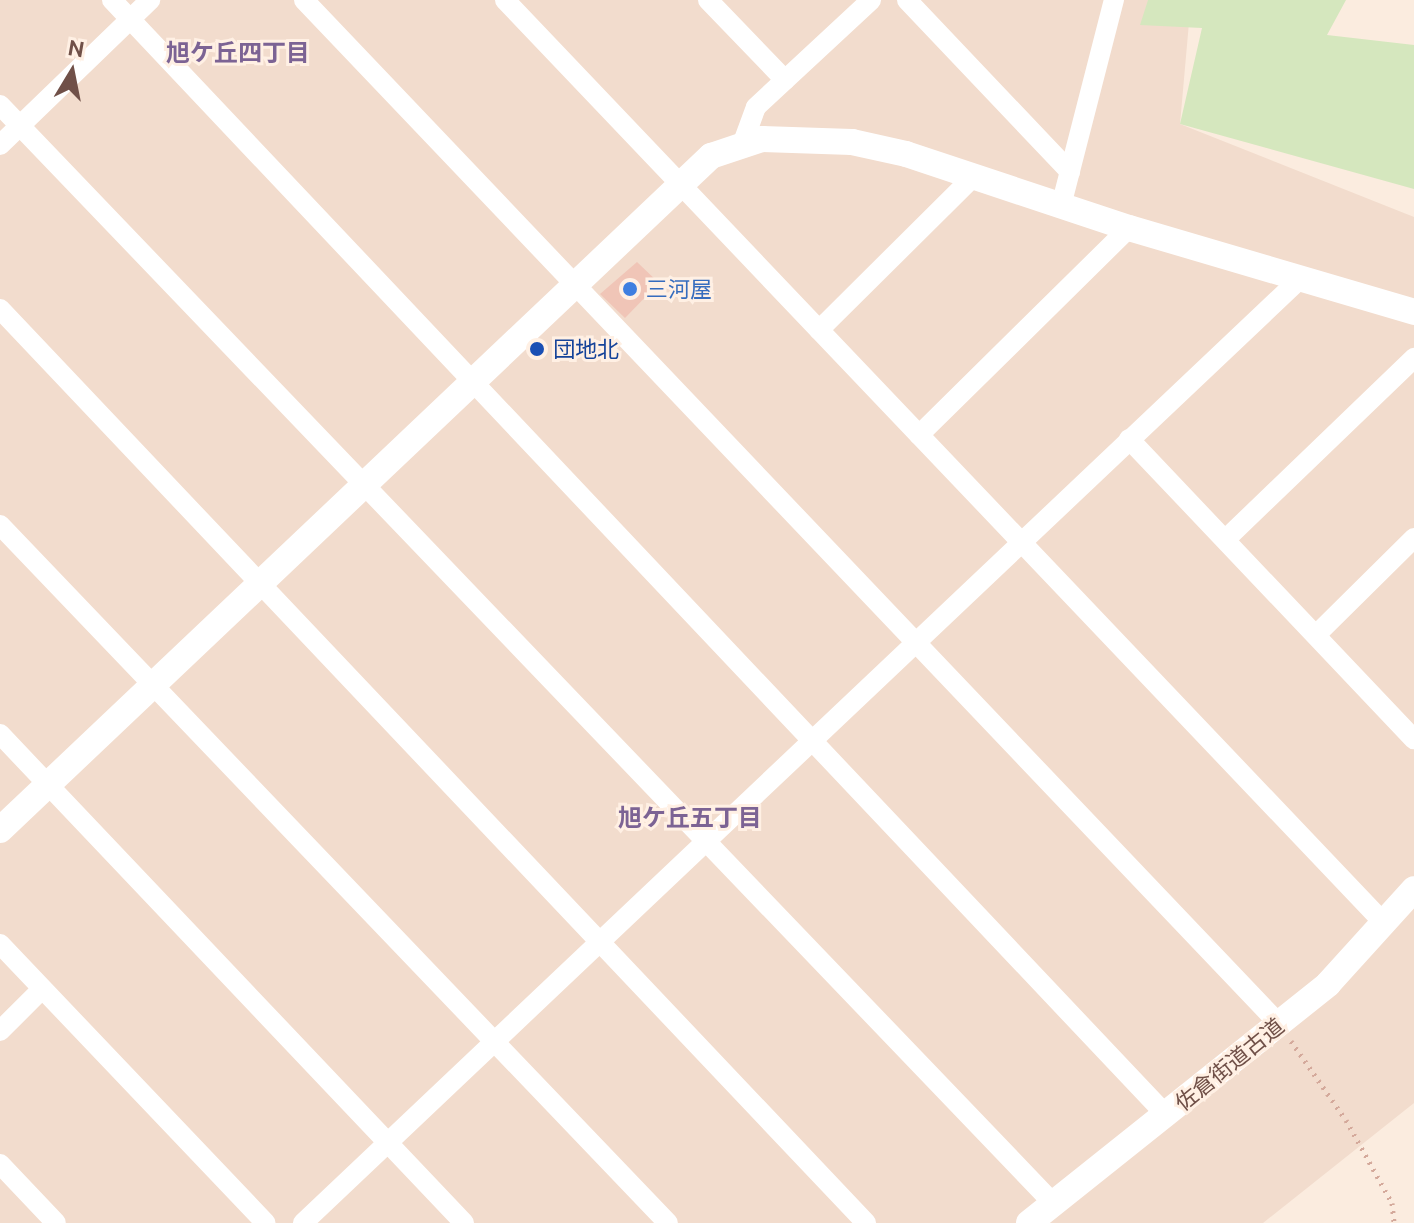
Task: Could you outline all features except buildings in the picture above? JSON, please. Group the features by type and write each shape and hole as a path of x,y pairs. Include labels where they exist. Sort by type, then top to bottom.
{"street":[{"path":"112,0 1167,1116"},
{"path":"0,145 150,0"},
{"path":"304,0 1279,1024"},
{"path":"505,0 1385,924"},
{"path":"708,0 785,80"},
{"path":"742,145 756,107 871,0"},
{"path":"907,0 1070,172"},
{"path":"1061,206 1111,2"},
{"path":"0,105 1053,1203"},
{"path":"0,830 711,156 762,139 852,142 974,176 1129,228 1414,312"},
{"path":"819,330 974,176"},
{"path":"919,435 1129,228"},
{"path":"303,1223 1301,278"},
{"path":"0,309 258,585 866,1223"},
{"path":"1227,538 1414,358"},
{"path":"1129,439 1318,633 1414,739"},
{"path":"0,525 668,1223"},
{"path":"1318,633 1414,538"},
{"path":"0,734 464,1223"},
{"name":"佐倉街道古道","path":"1029,1223 1167,1116 1328,984 1414,889"},
{"path":"0,944 266,1223"},
{"path":"0,1031 42,989"},
{"path":"0,1164 56,1223"}],"path":[{"path":"1279,1024 1346,1120 1392,1203 1394,1223"}],"shaded area":[{"path":"0,0 1191,0 1180,124 1414,217 1414,1103 1263,1223 0,1223"}],"green space":[{"path":"1148,0 1346,0 1327,35 1414,45 1414,189 1180,124 1202,28 1140,25"}],"place":[{"name":"三河屋","path":"630,289"},
{"name":"団地北","path":"537,349"}],"district":[{"name":"旭ケ丘四丁目","path":"238,53"},
{"name":"旭ケ丘五丁目","path":"690,818"}]}
